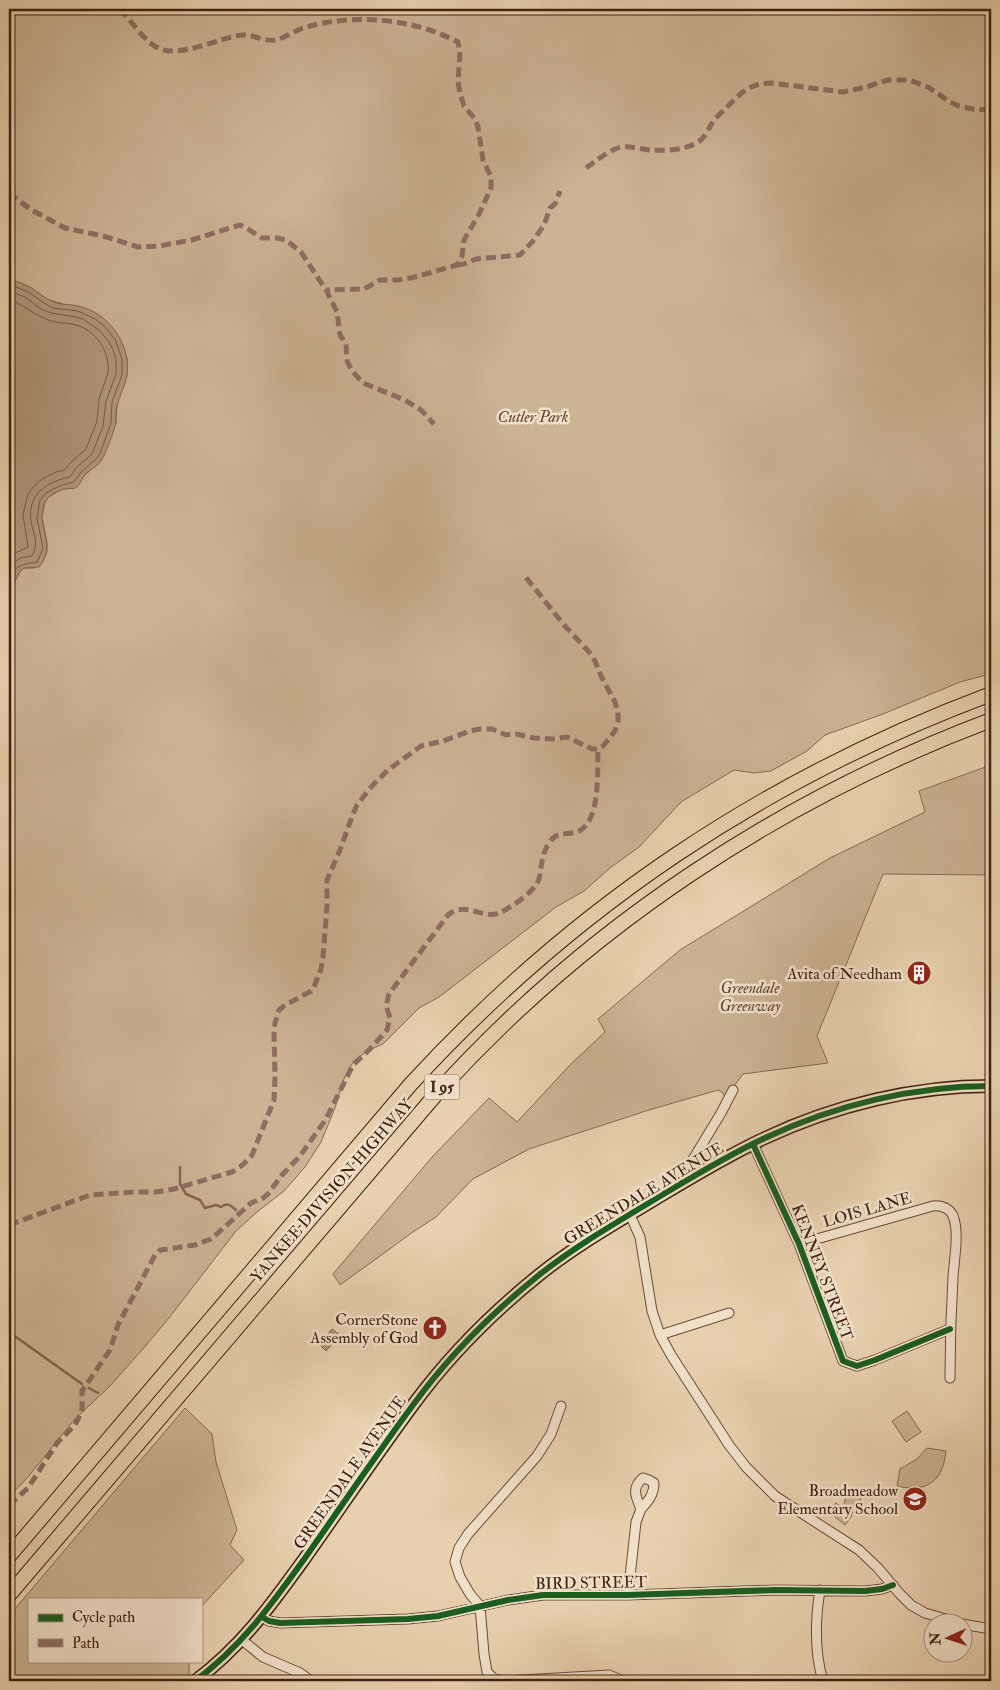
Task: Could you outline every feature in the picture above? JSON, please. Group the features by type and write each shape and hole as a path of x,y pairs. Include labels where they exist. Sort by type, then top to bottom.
{"highway":[{"name":"YANKEE DIVISION HIGHWAY","path":"9,1556 404,1093 475,1018 531,966 619,894 680,851 737,815 794,782 862,748 914,724 991,694"},
{"name":"YANKEE DIVISION HIGHWAY","path":"9,1595 438,1092 497,1031 549,983 651,902 705,864 761,829 826,793 878,768 930,744 991,720"}],"main road":[{"name":"GREENDALE AVENUE","path":"195,1681 242,1640 262,1617 412,1406 451,1359 488,1320 539,1275 578,1247 689,1179 753,1144 801,1123 860,1104 935,1089 991,1086"}],"street":[{"path":"689,1179 689,1166 721,1113 732,1090"},
{"name":"KENNEY STREET","path":"753,1144 800,1244 843,1361 858,1366 950,1329"},
{"name":"LOIS LANE","path":"800,1244 941,1205 950,1211 954,1218 956,1236 950,1329"},
{"path":"630,1215 640,1238 652,1310 660,1335 671,1356 729,1445 746,1467 775,1496 859,1550 912,1604 922,1612"},
{"path":"660,1335 729,1313"},
{"path":"950,1329 950,1378"},
{"path":"561,1406 551,1434 537,1456 468,1534 459,1548 455,1562 460,1577 480,1606 487,1672 493,1678 502,1681 609,1675 623,1681"},
{"path":"628,1595 636,1522 641,1509"},
{"name":"BIRD STREET","path":"262,1617 269,1622 280,1623 408,1619 438,1616 508,1600 543,1595 628,1595 774,1590 865,1591 882,1589 893,1585"},
{"path":"820,1590 816,1631 819,1666 823,1681"},
{"path":"972,1626 991,1629"},
{"path":"242,1640 263,1657 300,1673 311,1681"}],"green space":[{"name":"Cutler Park","path":"9,9 991,9 991,671 986,675 960,682 883,714 825,735 807,751 771,771 754,773 734,770 681,802 639,847 610,868 584,891 556,907 439,997 419,1008 383,1044 367,1051 353,1062 343,1081 335,1108 321,1142 305,1167 284,1191 236,1231 142,1350 109,1387 75,1419 28,1477 9,1497 9,594 20,571 24,568 34,568 42,563 47,552 42,517 48,497 63,489 75,488 95,466 110,438 116,423 117,403 127,376 127,358 123,346 63,304 47,299 31,288 9,279"},
{"name":"Greendale Greenway","path":"991,765 991,875 883,874 817,1036 828,1063 743,1074 725,1098 723,1093 718,1090 529,1149 473,1179 436,1217 340,1285 333,1274 433,1156 489,1098 517,1122 569,1066 605,1032 598,1019 680,950 830,858 925,812 919,791"},
{"path":"185,1408 212,1434 216,1462 237,1530 230,1545 244,1560 202,1606 202,1598 28,1598 28,1662 189,1662 189,1678 183,1681 9,1681 9,1616"},
{"path":"907,1411 921,1432 906,1442 892,1421"},
{"path":"927,1448 946,1451 941,1471 937,1478 931,1483 916,1488 897,1486 900,1469 917,1459"},
{"path":"855,1488 862,1489 858,1515 849,1511 844,1503 847,1494"},
{"path":"836,1503 852,1515 845,1525 829,1512"}],"water":[{"path":"9,279 30,287 52,302 89,309 108,322 121,341 127,363 127,374 116,411 116,422 103,458 84,476 77,487 59,491 46,500 42,510 46,542 44,559 39,567 24,568 20,571 9,594"},
{"path":"332,1329 340,1335 326,1351 321,1346 323,1344 321,1342"}],"waterway":[{"path":"180,1167 180,1184 186,1194 200,1200 205,1208 216,1205 221,1207 227,1204 236,1210"},
{"path":"9,1332 82,1384"},
{"path":"89,1388 98,1393"}],"marked path":[{"path":"120,9 138,31 154,46 169,51 190,49 242,35 275,40 303,28 342,20 382,20 402,23 440,34 458,42 460,52 458,82 460,93 464,106 475,119 478,127 483,160 491,177 491,188 464,240 462,256 457,265 415,277 399,280 380,280 364,289 326,290"},
{"path":"586,168 617,148 630,147 664,150 693,145 706,134 713,122 741,93 751,87 763,84 771,83 843,92 888,80 909,80 928,87 959,106 977,110 991,109"},
{"path":"457,265 476,259 520,255 544,225 550,208 555,204 560,191"},
{"path":"9,193 30,209 65,228 103,236 138,247 159,246 192,240 240,225 262,238 286,240 301,252 326,290 337,312 340,335 346,344 347,361 352,371 363,383 405,400 421,410 434,424"},
{"path":"9,1225 90,1195 156,1192 174,1189 232,1172 243,1165 252,1155 274,1100 274,1033 279,1010 311,991 314,987 321,969 323,957 327,880 357,805 388,770 421,746 480,729 492,729 506,735 516,734 534,738 553,739 567,737 592,749 598,749 603,746 615,731 618,722 615,702 591,654 564,625 524,575"},
{"path":"9,1505 28,1488 57,1443 75,1425 82,1411 82,1391 110,1350 118,1325 155,1255 160,1250 195,1245 211,1239 251,1203 268,1194 282,1175 300,1156 326,1119 353,1065 387,1030 390,1018 386,1006 389,994 448,915 461,909 486,914 499,913 515,903 537,884 544,852 552,839 555,836 579,831 586,825 591,816 596,794 598,749"}],"cycle path":[{"path":"195,1681 227,1654 268,1608 399,1424 441,1370 488,1320 552,1265 580,1245 708,1168 750,1145 792,1126 847,1107 904,1094 933,1089 991,1086"},
{"path":"753,1144 799,1244 843,1361 857,1366 950,1329"},
{"path":"262,1617 269,1621 280,1623 408,1619 438,1616 508,1600 543,1595 628,1595 775,1590 865,1591 882,1589 893,1585"}],"place":[{"name":"Avita of Needham","path":"919,973"},
{"name":"CornerStone Assembly of God","path":"435,1328"},
{"name":"Broadmeadow Elementary School","path":"915,1499"}]}
